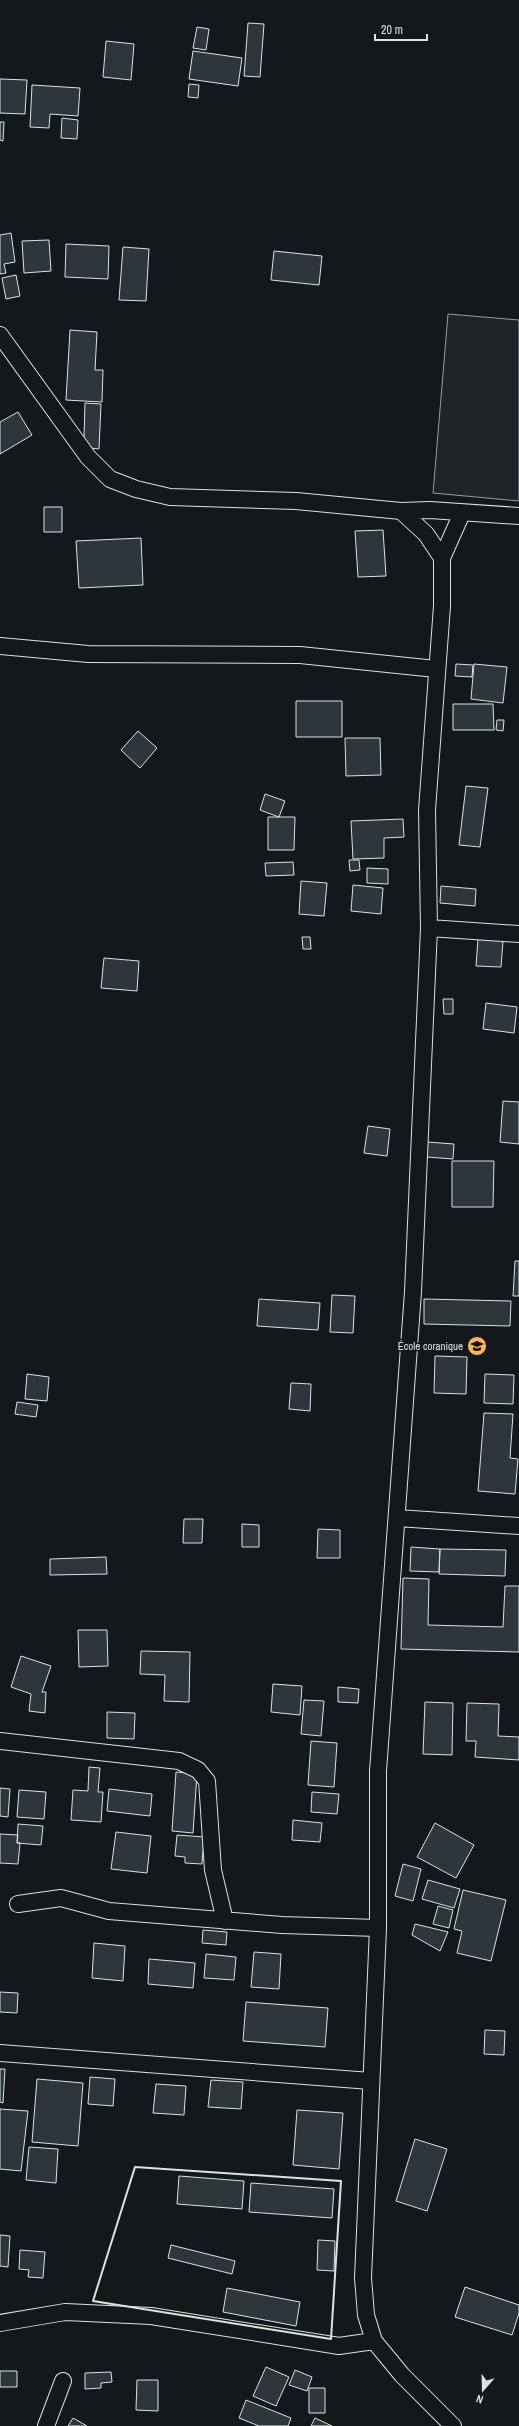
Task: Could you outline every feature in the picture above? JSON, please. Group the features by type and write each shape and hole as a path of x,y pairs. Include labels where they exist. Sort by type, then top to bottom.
{"street":[{"path":"0,335 88,457 110,479 136,489 170,497 296,501 401,511 430,510 519,516"},
{"path":"401,511 426,534 442,558"},
{"path":"453,2426 402,2375 374,2341 366,2315 363,2278 378,1928 378,1771 414,1292 429,928 428,810 436,669 442,606 442,558 462,513"},
{"path":"0,646 88,654 300,655 436,669"},
{"path":"429,928 519,934"},
{"path":"397,1518 519,1526"},
{"path":"0,1741 179,1761 198,1770 207,1781 213,1870 225,1921"},
{"path":"18,1904 61,1898 109,1911 282,1926 378,1928"},
{"path":"0,2053 371,2082"},
{"path":"0,2323 65,2312 151,2316 339,2346 374,2341"},
{"path":"46,2426 63,2381"}],"shaded area":[{"path":"448,314 519,320 519,501 433,493"}],"building":[{"path":"248,23 264,24 260,77 244,76"},
{"path":"197,27 209,29 206,50 193,48"},
{"path":"106,41 134,44 131,80 103,77"},
{"path":"193,51 242,58 238,86 189,79"},
{"path":"0,79 27,80 25,114 0,113"},
{"path":"189,84 199,85 198,98 188,97"},
{"path":"32,85 80,88 78,116 50,114 49,128 30,127"},
{"path":"62,118 78,120 77,139 61,138"},
{"path":"0,122 4,122 3,141 0,140"},
{"path":"11,233 15,262 4,264 6,273 0,274 0,235"},
{"path":"49,240 51,271 24,273 22,241"},
{"path":"66,244 109,246 108,279 65,277"},
{"path":"123,247 149,249 146,301 119,300"},
{"path":"274,251 322,256 319,285 271,280"},
{"path":"16,275 20,296 6,299 2,278"},
{"path":"70,330 97,332 95,370 103,370 102,402 66,400"},
{"path":"85,403 101,404 99,449 90,448 84,438"},
{"path":"18,412 32,435 0,454 0,422"},
{"path":"44,507 62,507 62,532 44,532"},
{"path":"383,530 386,576 358,577 355,531"},
{"path":"141,538 143,585 79,588 76,541"},
{"path":"456,664 473,665 472,677 455,676"},
{"path":"474,664 507,667 503,703 471,699"},
{"path":"296,701 342,701 342,737 296,737"},
{"path":"453,704 493,704 494,730 453,730"},
{"path":"497,720 504,720 503,731 496,730"},
{"path":"138,731 157,748 140,768 121,750"},
{"path":"345,738 380,738 381,775 346,776"},
{"path":"466,786 488,788 480,847 459,845"},
{"path":"265,794 285,801 279,817 260,810"},
{"path":"268,817 295,817 294,850 268,850"},
{"path":"403,819 404,837 384,838 384,858 353,859 351,821"},
{"path":"349,860 359,860 360,870 350,871"},
{"path":"293,862 294,875 266,876 265,863"},
{"path":"367,868 388,869 388,884 367,883"},
{"path":"301,881 327,883 324,916 299,914"},
{"path":"353,885 383,888 381,914 351,911"},
{"path":"441,886 476,889 475,906 440,903"},
{"path":"479,926 504,928 501,967 476,966"},
{"path":"302,937 310,937 311,949 303,949"},
{"path":"104,958 139,961 137,991 101,988"},
{"path":"443,999 453,999 453,1014 444,1014"},
{"path":"486,1003 517,1007 514,1033 483,1029"},
{"path":"503,1101 519,1102 519,1144 500,1142"},
{"path":"368,1126 390,1129 387,1156 364,1153"},
{"path":"427,1142 454,1144 453,1159 427,1157"},
{"path":"452,1161 494,1161 493,1207 452,1207"},
{"path":"515,1261 519,1261 519,1296 513,1296"},
{"path":"332,1295 355,1296 353,1333 330,1332"},
{"path":"259,1299 320,1303 318,1330 257,1326"},
{"path":"424,1299 511,1301 510,1326 424,1324"},
{"path":"435,1356 467,1357 466,1394 434,1393"},
{"path":"27,1374 49,1377 47,1401 25,1399"},
{"path":"485,1374 514,1375 513,1404 484,1403"},
{"path":"291,1383 311,1384 310,1411 289,1409"},
{"path":"17,1402 38,1405 36,1417 15,1414"},
{"path":"484,1413 513,1414 510,1458 518,1459 515,1494 478,1491"},
{"path":"184,1519 203,1519 202,1543 183,1543"},
{"path":"242,1524 259,1525 259,1547 242,1547"},
{"path":"318,1529 340,1530 340,1558 317,1558"},
{"path":"411,1547 440,1549 439,1572 410,1571"},
{"path":"440,1549 506,1550 505,1576 439,1574"},
{"path":"106,1557 107,1574 50,1575 50,1559"},
{"path":"403,1578 429,1579 428,1625 503,1627 505,1586 519,1586 519,1652 401,1649"},
{"path":"78,1630 107,1630 108,1666 79,1667"},
{"path":"141,1651 190,1652 189,1702 164,1701 165,1675 140,1674"},
{"path":"21,1656 51,1666 42,1692 46,1692 45,1713 29,1711 31,1694 11,1687"},
{"path":"273,1684 302,1686 300,1715 271,1712"},
{"path":"338,1687 359,1689 358,1703 338,1702"},
{"path":"304,1700 324,1701 321,1736 301,1734"},
{"path":"425,1702 453,1703 452,1755 423,1754"},
{"path":"467,1703 499,1704 498,1736 519,1737 519,1760 475,1757 476,1741 466,1741"},
{"path":"107,1712 135,1713 134,1739 107,1738"},
{"path":"311,1741 337,1743 334,1787 308,1785"},
{"path":"89,1767 100,1768 98,1792 103,1792 101,1822 71,1820 73,1790 88,1791"},
{"path":"176,1772 197,1774 193,1833 172,1831"},
{"path":"0,1788 10,1789 8,1817 0,1816"},
{"path":"109,1789 152,1794 150,1816 107,1811"},
{"path":"19,1790 46,1792 44,1819 17,1817"},
{"path":"312,1792 339,1794 337,1814 311,1812"},
{"path":"293,1820 322,1823 320,1842 292,1840"},
{"path":"435,1823 474,1845 456,1878 417,1857"},
{"path":"18,1824 43,1826 41,1845 17,1843"},
{"path":"116,1832 151,1836 147,1873 111,1869"},
{"path":"0,1834 18,1835 17,1843 20,1843 18,1864 0,1863"},
{"path":"177,1835 204,1837 202,1864 185,1863 185,1857 175,1856"},
{"path":"403,1864 421,1869 413,1901 395,1896"},
{"path":"428,1880 460,1889 454,1908 422,1899"},
{"path":"463,1890 506,1900 491,1961 457,1953 462,1931 454,1929"},
{"path":"438,1906 453,1910 449,1928 433,1924"},
{"path":"415,1924 448,1932 440,1951 412,1935"},
{"path":"203,1930 227,1932 226,1945 202,1943"},
{"path":"94,1943 125,1946 123,1981 92,1978"},
{"path":"254,1952 281,1954 279,1989 251,1987"},
{"path":"206,1954 236,1957 234,1980 204,1978"},
{"path":"149,1959 195,1963 193,1988 148,1984"},
{"path":"0,1992 18,1993 17,2013 0,2012"},
{"path":"246,2002 328,2008 325,2047 243,2041"},
{"path":"485,2030 505,2031 504,2055 484,2054"},
{"path":"0,2069 5,2069 3,2103 0,2102"},
{"path":"90,2077 115,2079 113,2106 88,2104"},
{"path":"37,2079 83,2083 78,2146 32,2142"},
{"path":"211,2080 243,2082 241,2109 208,2107"},
{"path":"156,2084 186,2086 184,2115 153,2113"},
{"path":"0,2109 28,2111 21,2171 0,2169"},
{"path":"297,2110 343,2113 339,2169 293,2165"},
{"path":"415,2139 447,2149 427,2211 396,2201"},
{"path":"29,2147 58,2149 56,2183 26,2180"},
{"path":"179,2176 244,2181 242,2209 177,2204"},
{"path":"251,2183 334,2189 332,2218 249,2212"},
{"path":"0,2235 10,2236 8,2267 0,2266"},
{"path":"318,2240 335,2241 334,2271 317,2270"},
{"path":"171,2245 235,2261 232,2274 168,2258"},
{"path":"20,2250 45,2252 43,2278 28,2277 29,2270 19,2269"},
{"path":"465,2287 519,2305 519,2313 512,2335 455,2317"},
{"path":"227,2288 300,2302 296,2326 223,2312"},
{"path":"266,2367 289,2377 276,2406 253,2396"},
{"path":"295,2370 312,2377 307,2391 289,2385"},
{"path":"0,2371 17,2371 17,2387 0,2387"},
{"path":"111,2372 112,2382 101,2383 101,2388 85,2389 85,2373"},
{"path":"137,2380 158,2380 158,2411 136,2410"},
{"path":"309,2388 325,2388 325,2413 309,2413"},
{"path":"246,2400 291,2418 288,2426 259,2426 239,2418"},
{"path":"73,2418 87,2426 68,2426"},
{"path":"315,2418 332,2426 311,2426"}],"wall":[{"path":"135,2167 341,2181 331,2339 93,2301 135,2167"}],"place":[{"name":"École coranique","path":"477,1346"}]}
